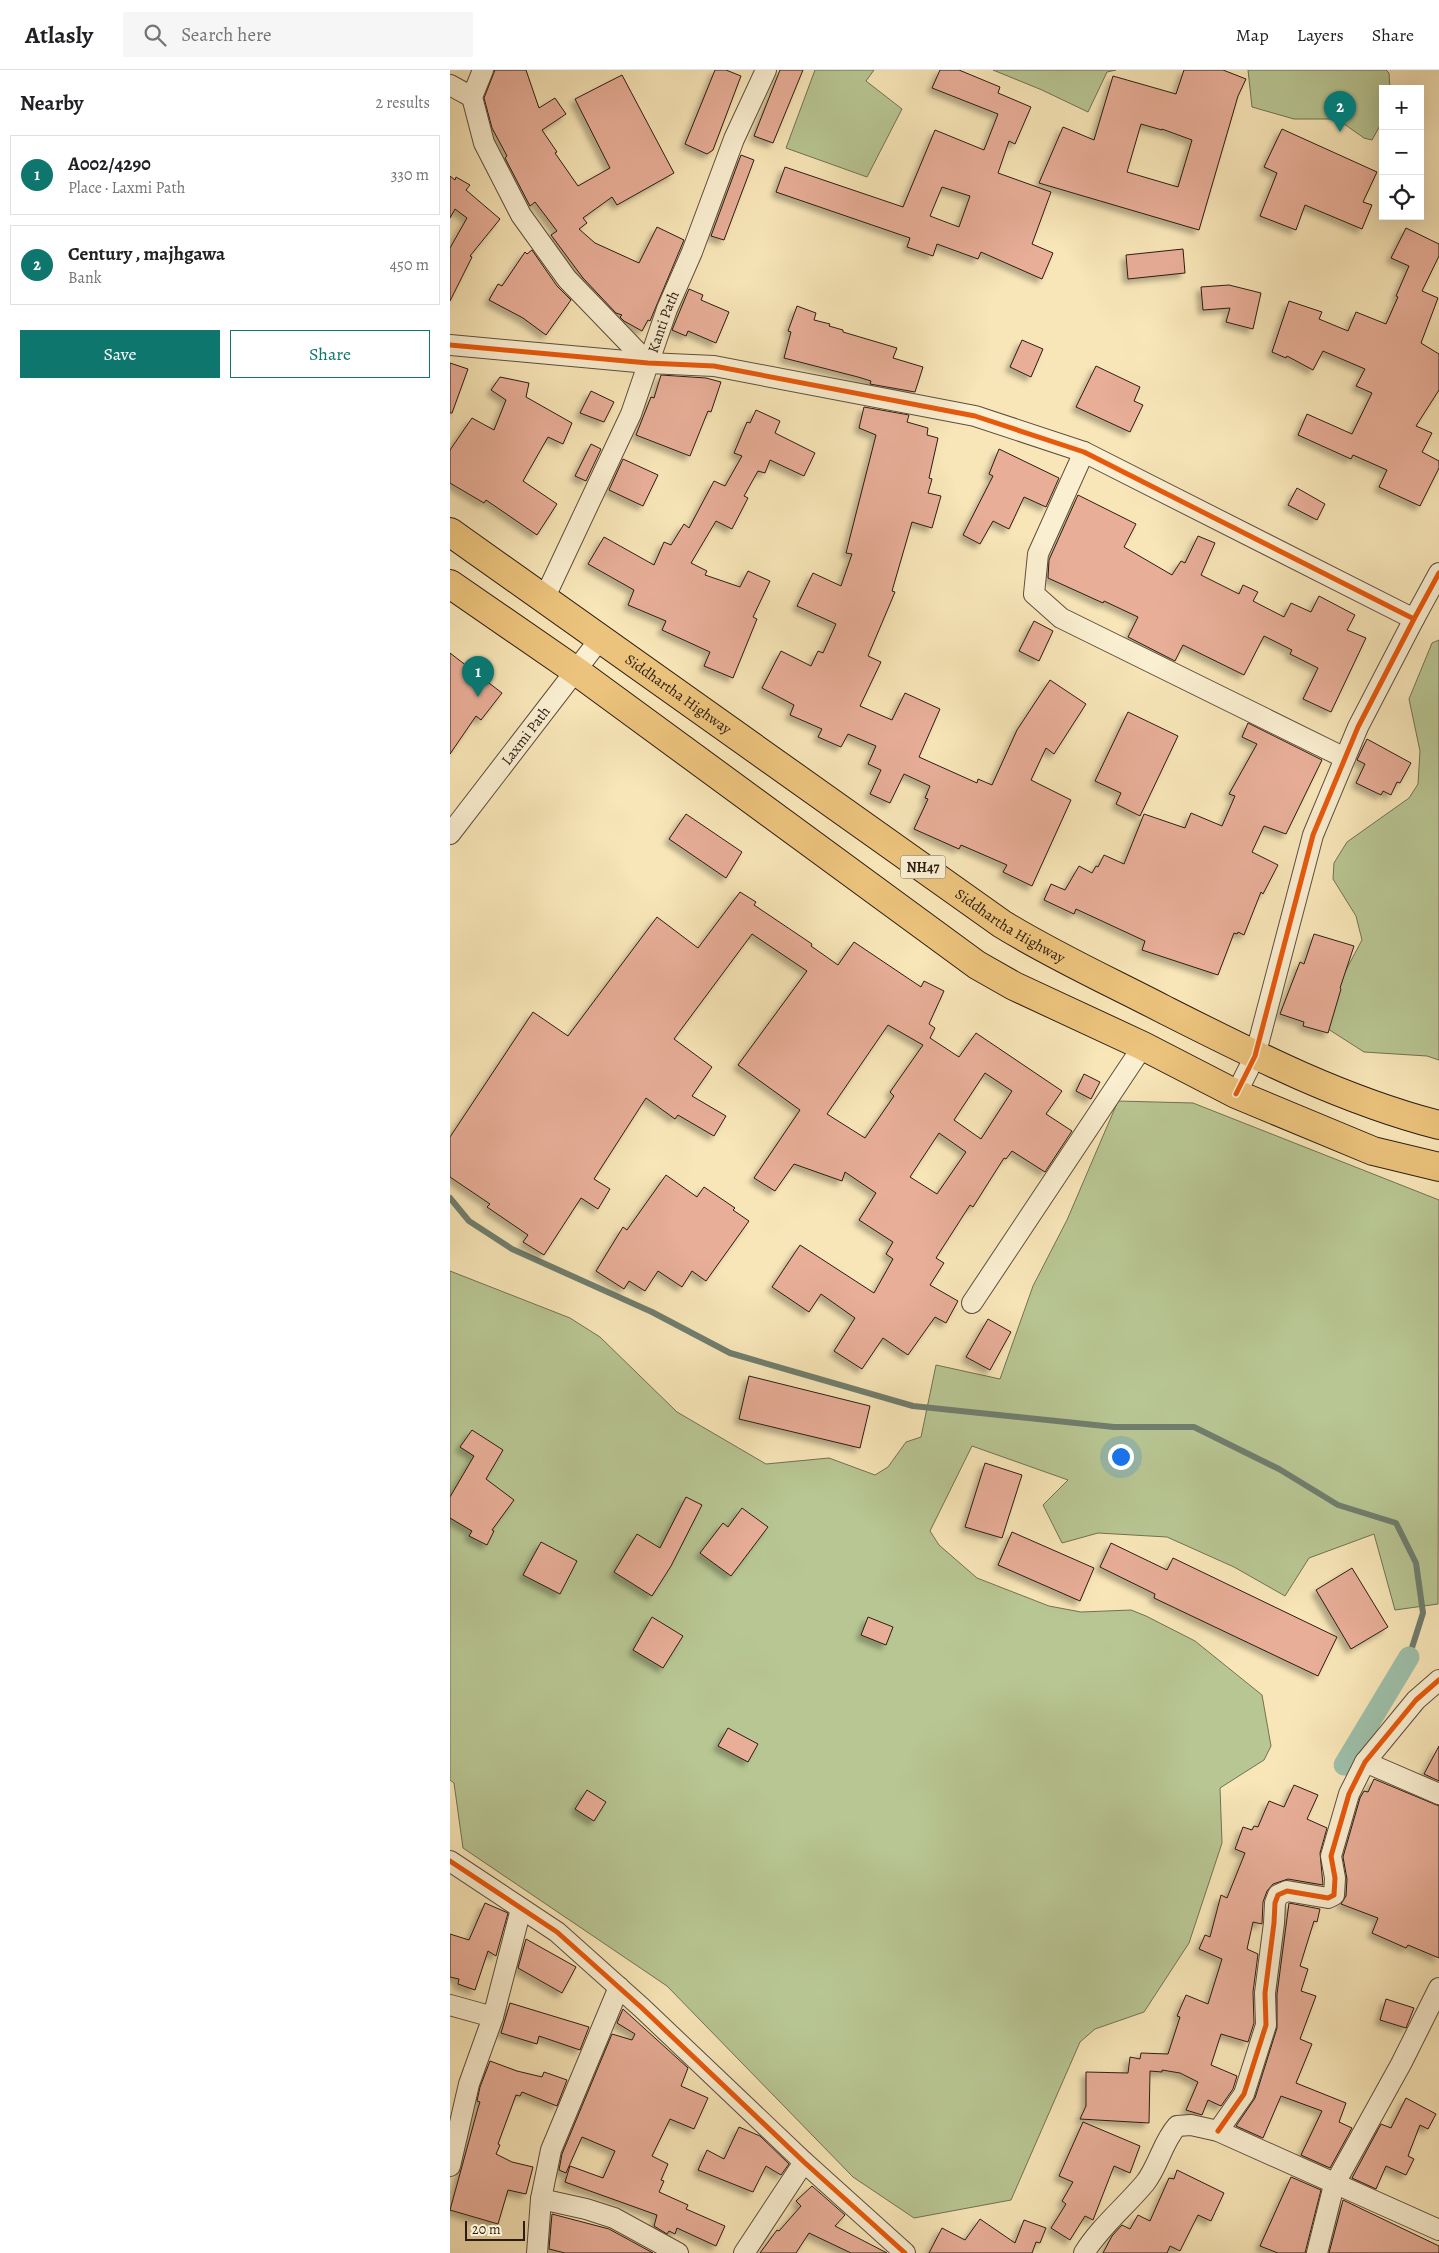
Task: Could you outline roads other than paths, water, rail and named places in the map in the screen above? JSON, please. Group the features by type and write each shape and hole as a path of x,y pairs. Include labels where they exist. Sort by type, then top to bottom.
{"highway":[{"name":"Siddhartha Highway","path":"450,532 1002,924 1044,949 1255,1056 1392,1112 1439,1124"},
{"path":"450,584 576,671 977,964 1014,986 1143,1046 1236,1094 1373,1150 1439,1167"}],"street":[{"path":"483,70 472,97 484,143 521,215 567,279 648,363"},
{"name":"Kanti Path","path":"544,599 631,414 648,363 734,139 766,70"},
{"path":"450,86 472,97"},
{"path":"450,345 648,363 714,366 975,416 1084,452 1414,619"},
{"path":"1084,452 1038,554 1034,594 1061,618 1345,758"},
{"path":"1236,1094 1255,1056 1313,835 1358,727 1439,573"},
{"name":"Laxmi Path","path":"450,834 600,639"},
{"path":"972,1303 1143,1046"},
{"path":"1218,2132 1244,2094 1266,2025 1265,1993 1275,1903 1278,1895 1287,1891 1328,1898 1334,1895 1335,1878 1331,1856 1349,1794 1365,1762 1416,1700 1439,1680"},
{"path":"1365,1762 1439,1794"},
{"path":"450,1861 557,1932 619,1987 804,2162 905,2253"},
{"path":"450,2166 469,2084 493,2017 522,1909"},
{"path":"537,2253 541,2199 551,2150 619,1987"},
{"path":"1317,2253 1334,2185 1401,2064 1439,1988"},
{"path":"450,2005 493,2017"},
{"path":"1084,2253 1146,2182 1162,2153 1168,2136 1177,2126 1191,2125 1218,2132 1439,2230"},
{"path":"744,2253 804,2162"},
{"path":"541,2199 586,2209 614,2218 678,2253"}],"waterway":[{"path":"450,1198 469,1221 512,1249 652,1312 730,1353 913,1406 1114,1427 1194,1427 1279,1469 1338,1505 1396,1523 1416,1563 1423,1613 1409,1657"},
{"path":"1344,1765 1409,1657"}],"place":[{"name":"Century , majhgawa","path":"1340,132"},
{"name":"A002/4290","path":"478,697"}]}
